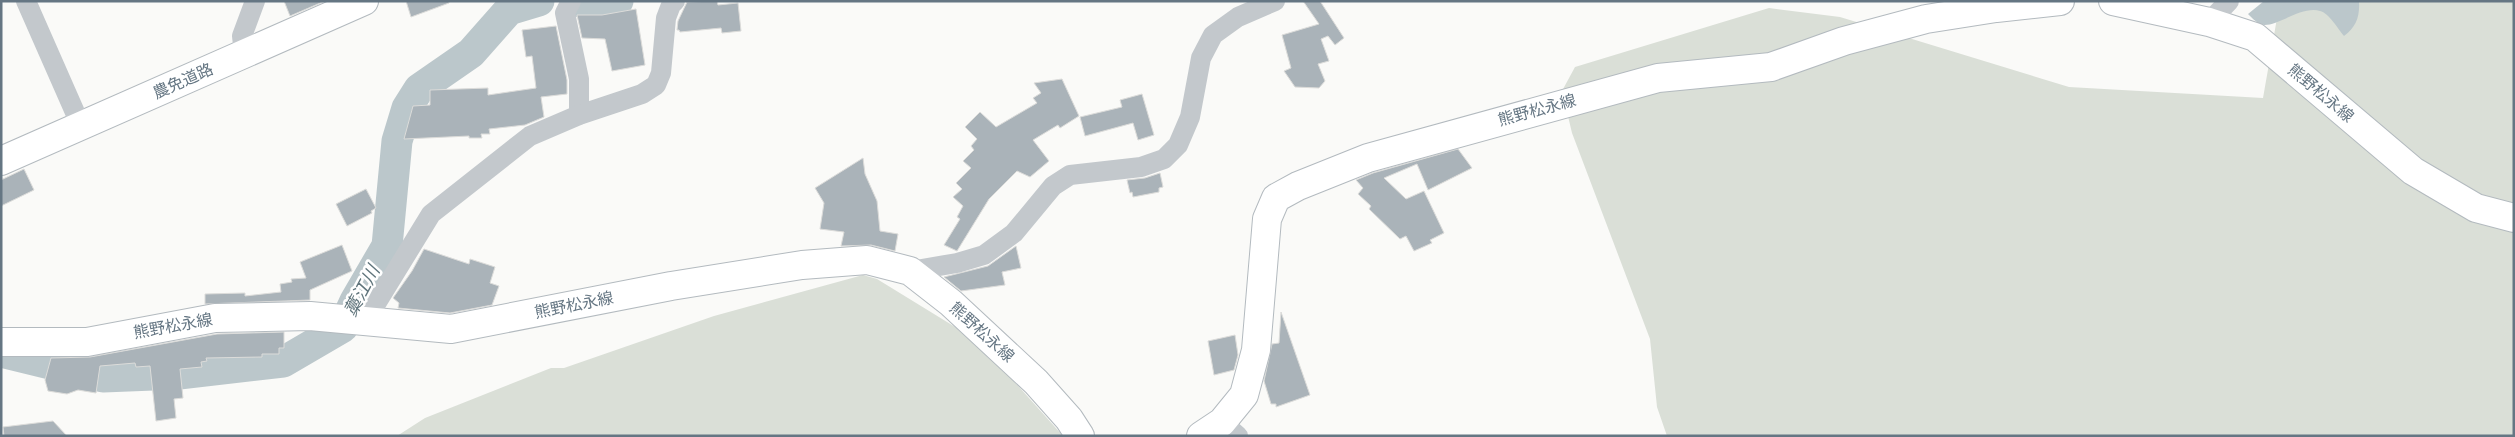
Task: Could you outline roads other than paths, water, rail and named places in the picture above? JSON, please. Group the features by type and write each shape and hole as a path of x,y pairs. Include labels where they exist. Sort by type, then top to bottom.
{"main road":[{"name":"農免道路","path":"1,161 364,1"},
{"name":"熊野松永線","path":"1220,431 1244,395 1256,350 1267,219 1276,198 1298,186 1368,158 1658,78 1771,67 1844,41 1926,19 1996,8 2060,1"},
{"name":"熊野松永線","path":"2113,1 2209,22 2255,37 2413,171 2476,208 2514,218"},
{"name":"熊野松永線","path":"1,342 88,342 214,318 310,316 451,329 671,286 802,265 867,260 910,271 951,303 1036,382 1069,419 1080,436"}],"street":[{"path":"26,1 81,126"},
{"path":"244,54 242,36 255,1"},
{"path":"353,319 431,214 530,136 579,115 642,94 656,85 661,73 666,18 671,5 675,1"},
{"path":"910,271 957,263 984,255 1014,233 1053,186 1070,175 1141,167 1164,159 1178,144 1190,117 1201,58 1213,35 1238,17 1275,1"},
{"path":"2209,22 2229,1"},
{"path":"570,3 565,13 580,78 579,115"}],"waterway":[{"name":"藁江川","path":"1,352 103,377 179,374 283,362 343,327 355,301 387,246 397,141 407,108 419,89 471,53 509,10 539,1"},
{"name":"藁江川","path":"576,1 608,5 618,1"}]}
